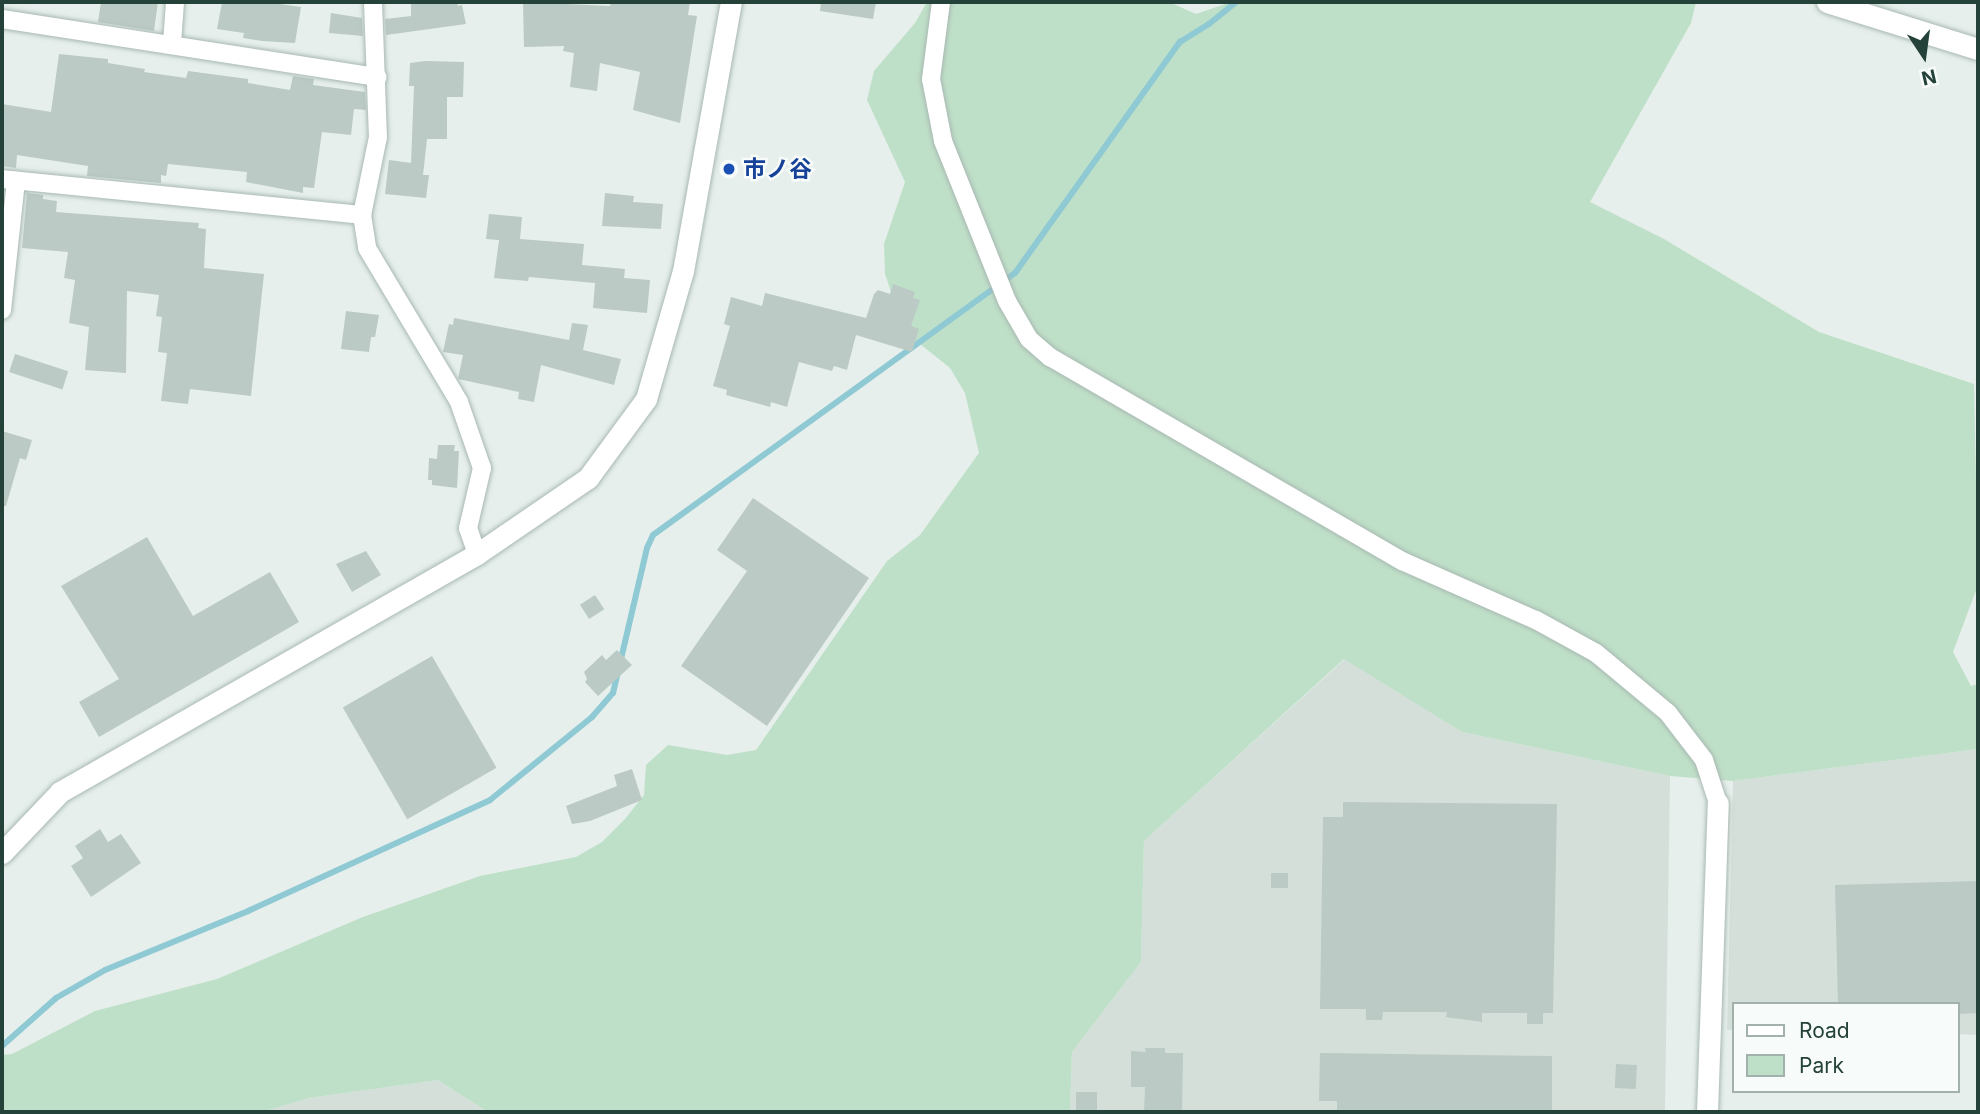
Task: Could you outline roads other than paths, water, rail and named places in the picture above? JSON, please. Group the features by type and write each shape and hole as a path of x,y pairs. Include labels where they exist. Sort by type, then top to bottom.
{"street":[{"path":"172,44 175,2"},
{"path":"373,2 378,137 362,215 367,248 459,402 482,468 468,528 477,554"},
{"path":"5,844 60,792 477,554 588,478 646,399 683,271 731,2"},
{"path":"941,2 931,79 943,141 1007,301 1029,339 1051,357 1390,555 1536,620 1595,653 1668,712 1704,760 1718,803 1707,1112"},
{"path":"1827,2 1978,49"},
{"path":"2,19 377,77"},
{"path":"2,310 9,180 362,215"}],"waterway":[{"path":"2,1046 56,998 105,970 248,911 490,800 592,717 613,693 647,548 653,535 1015,273 1180,42 1209,24 1236,2"}],"place":[{"name":"市ノ谷","path":"729,169"}]}
